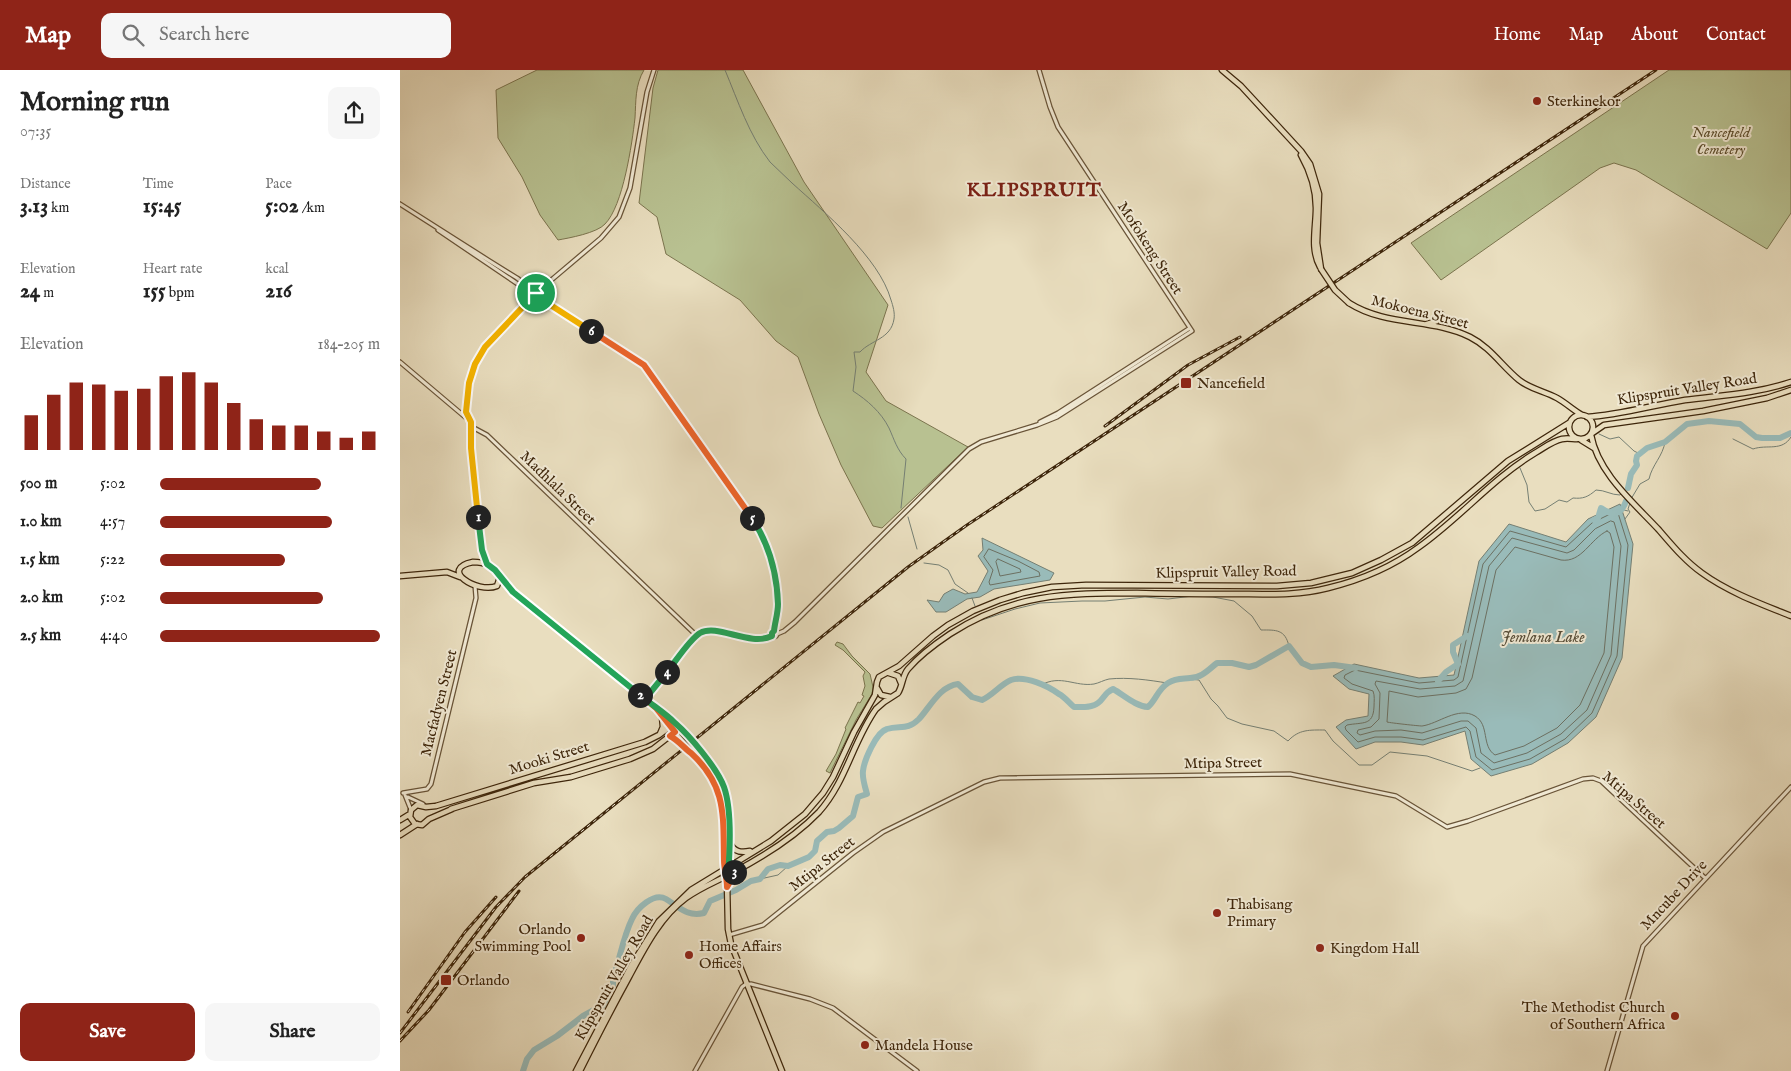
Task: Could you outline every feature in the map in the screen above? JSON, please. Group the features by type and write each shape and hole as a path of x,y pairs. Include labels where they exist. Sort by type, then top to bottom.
{"main road":[{"name":"Mokoena Street","path":"1222,70 1240,86 1297,148 1306,165 1315,196 1314,241 1321,269 1335,290 1349,303 1372,315 1455,331 1478,341 1491,351 1520,380 1560,400 1584,416"},
{"path":"1420,324 1436,322 1441,314"},
{"name":"Klipspruit Valley Road","path":"1584,416 1610,415 1686,400 1748,394 1791,382"},
{"name":"Klipspruit Valley Road","path":"1591,434 1604,425 1703,411 1791,390"},
{"path":"1569,406 1570,433 1594,448"},
{"path":"1570,422 1576,416 1584,416 1593,425 1591,434 1594,448 1616,483 1686,559 1702,573 1735,593 1791,616"},
{"name":"Klipspruit Valley Road","path":"888,672 899,666 933,636 956,620 988,604 1023,593 1073,585 1277,586 1312,583 1352,573 1412,543 1508,461 1570,422"},
{"path":"1579,439 1585,439 1591,434"},
{"name":"Klipspruit Valley Road","path":"901,684 906,672 913,664 948,635 978,618 1025,600 1074,593 1278,594 1313,591 1355,580 1386,567 1419,547 1528,457 1555,441 1579,439"},
{"path":"400,576 447,572 476,562 487,564 495,570 513,592 675,723 716,772 724,786 728,806 729,836 726,867"},
{"path":"460,577 459,570 462,566"},
{"path":"447,572 475,586 503,588 513,592"},
{"path":"494,587 498,584 499,575"},
{"path":"888,672 896,675 901,684 899,692 891,697 882,696 877,688 878,678 888,672"},
{"name":"Klipspruit Valley Road","path":"576,1071 649,935 691,890 798,821 823,793 833,777 854,732 873,700 877,688"},
{"name":"Klipspruit Valley Road","path":"680,901 768,854 821,810 839,783 874,712 891,697"},
{"path":"656,708 671,727 674,735 711,776 720,796 727,876 729,935 746,984 782,1071"},
{"path":"659,735 663,727 661,715"},
{"name":"Mooki Street","path":"428,807 644,742 659,735 675,723"},
{"name":"Mooki Street","path":"429,817 534,783 571,777 630,759 653,749 681,729"},
{"path":"400,820 418,805 428,807 429,817 425,823 416,824 400,835"},
{"path":"410,812 412,821 416,824"},
{"path":"729,836 732,848 741,852 761,846"},
{"path":"691,890 717,869 724,857"},
{"path":"727,885 736,871"},
{"path":"715,882 727,885"},
{"name":"Klipspruit Valley Road","path":"580,1071 635,966 665,917"}],"street":[{"path":"487,564 482,550 471,448 471,422 466,412 469,383 475,364 492,338 535,294 601,238 619,217 630,188 648,88 654,70"},
{"name":"Mofokeng Street","path":"776,632 784,631 795,622 969,449 981,442 1058,417 1191,329 1058,127 1039,70"},
{"path":"400,204 488,260 540,298 642,363 687,424 753,519 765,540 773,564 776,582 778,606 776,632 766,639 756,640 710,631 704,632 697,636 645,699"},
{"name":"Madhlala Street","path":"400,362 471,422 474,428 487,435 697,636"},
{"path":"476,562 482,550"},
{"name":"Macfadyen Street","path":"404,793 427,789 431,784 476,598 475,586"},
{"path":"476,598 480,591 486,588"},
{"name":"Mtipa Street","path":"729,935 763,925 853,853 883,832 984,782 1000,778 1290,774 1396,796 1447,827 1583,779 1594,778 1601,781 1705,878"},
{"name":"Mncube Drive","path":"1607,1071 1643,946 1791,787"},
{"path":"404,793 418,805"},
{"path":"404,793 418,803 428,807"},
{"path":"404,793 410,812"},
{"path":"695,1071 742,987 746,984 757,984 820,1002 833,1008 917,1071"}],"green space":[{"path":"537,70 644,70 637,87 634,129 626,174 617,204 605,224 601,227 583,235 558,240 540,215 522,177 498,138 496,90"},
{"path":"658,70 743,70 804,182 888,305 866,372 886,401 968,447 882,528 873,526 841,465 819,414 798,357 776,341 740,300 666,254 657,217 639,203 653,88"},
{"name":"Nancefield Cemetery","path":"1669,70 1791,70 1791,213 1767,249 1636,170 1614,163 1600,168 1441,280 1411,243"},
{"path":"837,642 843,644 870,674 873,687 872,694 856,720 830,773 826,771 836,754 845,728 858,702 860,703 864,696 862,695 865,686 863,676 865,672 843,650 835,645"}],"water":[{"name":"Jemlana Lake","path":"1620,504 1633,544 1622,658 1596,717 1568,743 1532,764 1491,776 1471,759 1465,731 1423,745 1401,742 1375,742 1356,749 1336,727 1346,720 1368,716 1369,694 1349,689 1333,676 1354,664 1419,678 1454,675 1479,561 1509,524 1566,542 1588,519"},
{"path":"982,538 1054,573 1050,580 994,589 980,597 967,599 946,612 936,612 927,600 939,602 944,594 953,589 965,594 977,592 988,571 978,556 983,550"}],"waterway":[{"path":"725,70 750,129 770,162 835,222 863,252 885,284 894,310 892,326 885,335 860,352 854,352 856,367 853,391 868,402 882,417 906,459 901,508"},
{"path":"1628,488 1631,474 1637,465 1637,456 1647,448 1665,442 1687,424 1709,421 1740,424 1756,437 1762,438 1780,438 1791,433"},
{"path":"1599,434 1610,439 1619,437 1640,454"},
{"path":"1733,439 1753,449 1779,446 1787,442 1791,437"},
{"path":"1631,499 1640,484 1649,479 1665,442"},
{"path":"1631,474 1636,462"},
{"path":"1520,468 1527,485 1529,502 1535,511 1545,509 1559,500 1567,502 1573,498 1585,497 1596,490 1617,495 1622,493"},
{"path":"1594,520 1598,518 1601,508 1616,513 1622,510 1626,501"},
{"path":"1625,519 1630,512 1628,509 1630,503"},
{"path":"1622,508 1628,511"},
{"path":"908,517 917,549"},
{"path":"924,563 939,565 948,570 955,584 968,593"},
{"path":"982,620 1040,603 1105,601 1145,597 1168,599 1193,596 1213,597 1234,601 1252,616 1261,630 1282,633 1289,646"},
{"path":"972,598 975,606"},
{"path":"1438,681 1446,672 1458,664 1453,652 1453,645 1467,636"},
{"path":"523,1071 527,1059 534,1050 557,1036 583,1016 603,1005 613,985 613,978 629,926 634,915 646,902 661,897 693,914 704,913 710,901 736,890 751,881 760,879 768,869 780,865 788,866 809,857 815,851 817,841 827,832 839,828 853,816 858,797 867,794 863,777 864,766 871,747 879,735 887,729 915,723 936,698 952,686 958,684 972,697 982,700 1007,682 1023,679 1049,688 1074,707 1096,705 1113,689 1134,702 1148,707 1162,688 1171,681 1194,678 1205,673 1217,663 1232,663 1249,667 1256,665 1289,646 1302,663 1311,667 1334,665 1356,668"},
{"path":"1041,685 1055,681 1094,684 1116,678 1167,683"},
{"path":"1190,679 1199,680 1211,699 1227,718 1242,724 1274,731 1288,741 1301,732 1325,730 1333,741 1359,765 1372,765 1390,752 1427,756 1472,771 1480,768"},
{"path":"760,879 778,875 788,866"}],"railway":[{"path":"400,1033 496,907 525,877 908,567 967,525 1656,70"},
{"path":"1105,426 1188,365 1240,337"},
{"path":"400,1041 429,1010 519,891"},
{"path":"408,1012 465,932 496,897"}],"place":[{"name":"Sterkinekor","path":"1537,101"},
{"name":"Nancefield","path":"1186,383"},
{"name":"Thabisang Primary","path":"1217,913"},
{"name":"Orlando Swimming Pool","path":"581,938"},
{"name":"Kingdom Hall","path":"1320,948"},
{"name":"Home Affairs Offices","path":"689,955"},
{"name":"Orlando","path":"446,980"},
{"name":"The Methodist Church of Southern Africa","path":"1675,1016"},
{"name":"Mandela House","path":"865,1045"}],"district":[{"name":"KLIPSPRUIT","path":"1034,190"}],"route":[{"path":"536,293 540,298 565,315 644,365 753,519 768,547 775,575 778,606 772,636 756,640 715,631 701,633 691,642 645,699 667,716 680,728 712,766 720,779 725,792 729,814 728,875 736,871 727,887 724,868 720,796 707,771 697,759 670,736 675,732 656,708 513,592 495,570 487,564 483,555 471,448 471,422 466,412 469,383 475,364 485,347 536,293"}]}
